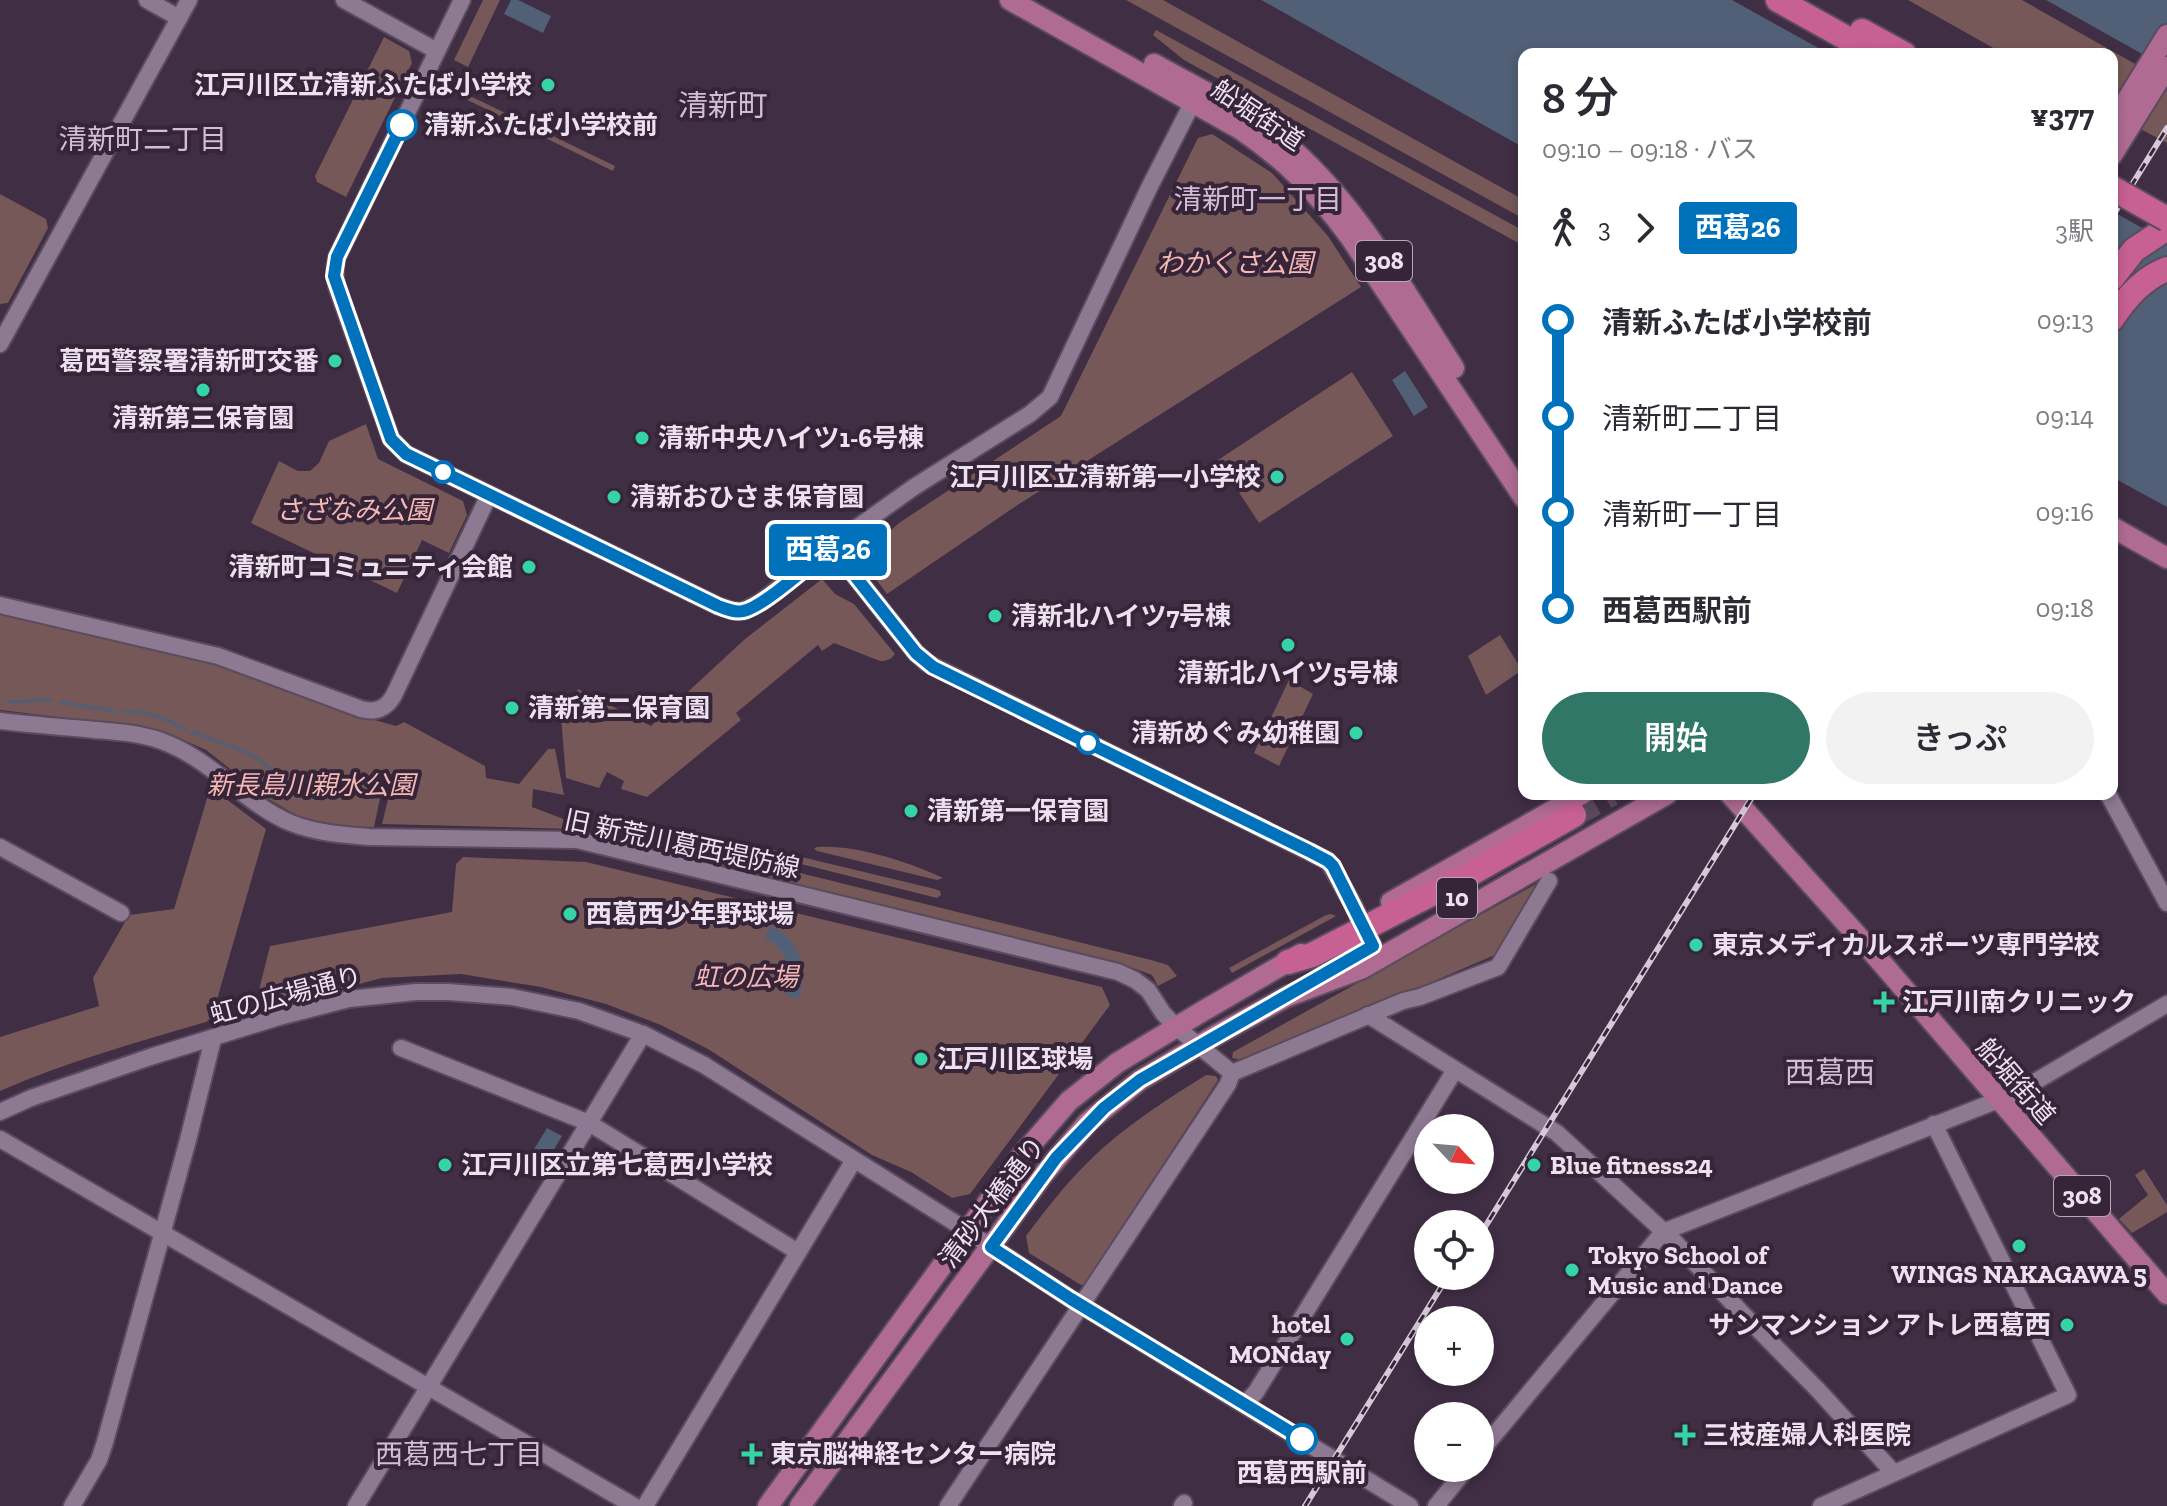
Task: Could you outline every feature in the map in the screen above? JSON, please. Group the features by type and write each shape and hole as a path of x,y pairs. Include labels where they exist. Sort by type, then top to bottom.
{"highway":[{"path":"1778,0 1864,48"},
{"path":"1807,0 1893,48"},
{"path":"2118,174 2167,201"},
{"path":"2118,191 2167,219"},
{"path":"2118,270 2134,250 2167,228"},
{"path":"2118,312 2150,277 2167,269"},
{"path":"1288,962 1372,932 1470,874 1578,804"}],"main road":[{"name":"船堀街道","path":"1010,0 1196,95 1248,116 1302,158 1332,188 1363,229 1518,466"},
{"name":"船堀街道","path":"1039,0 1196,95 1269,148 1321,198 1518,489"},
{"path":"2118,114 2167,35"},
{"path":"2118,145 2167,67"},
{"path":"2118,530 2167,558"},
{"name":"10","path":"1286,997 1372,932 1522,861 1630,800"},
{"name":"清砂大橋通り","path":"800,1506 1056,1158 1088,1122 1140,1080 1197,1046 1286,997 1361,969 1657,800"},
{"name":"船堀街道","path":"1735,800 1874,954 2167,1294"},
{"name":"清砂大橋通り","path":"768,1506 1023,1154 1069,1101 1117,1063 1288,962"}],"street":[{"path":"147,0 179,18"},
{"path":"0,344 189,0"},
{"path":"344,0 437,51"},
{"path":"462,0 337,257 334,276 391,439 406,454 734,611 743,611 761,602 914,487 1030,414 1050,397 1196,95"},
{"path":"0,605 218,656 361,709 379,710 389,704 394,695 489,495"},
{"path":"832,547 927,663 1328,861 1372,932"},
{"name":"旧 新荒川葛西堤防線","path":"0,721 128,733 170,744 278,817 336,835 577,840 1118,972 1148,990 1176,1027 1232,1073"},
{"path":"2111,800 2167,903"},
{"path":"0,847 121,913"},
{"path":"948,1506 1228,1084 1232,1073 1403,1001 1498,967 1549,881"},
{"name":"虹の広場通り","path":"0,1112 31,1098 150,1057 349,999 416,992 480,993 546,1003 590,1014 643,1034 704,1065 1082,1305 1410,1506"},
{"path":"1494,1435 1663,1232 2016,1093 2167,1004"},
{"path":"1368,1015 1557,1133 1663,1232 1817,1389 1894,1473"},
{"path":"356,1506 643,1034"},
{"path":"72,1506 99,1460 105,1442 213,1039"},
{"path":"401,1048 589,1123 798,1252"},
{"path":"1245,1404 1256,1392 1455,1070"},
{"path":"1821,1506 2068,1395 1934,1124"},
{"path":"0,1139 634,1506"},
{"path":"645,1506 854,1160"},
{"path":"1436,1506 1456,1482"}],"green space":[{"path":"483,0 500,0 468,67 454,60"},
{"path":"1126,0 1163,0 1518,197 1518,216"},
{"path":"1908,0 2022,0 2107,48 1993,48"},
{"path":"1156,30 1518,228 1518,243 1184,60 1153,35"},
{"path":"384,37 409,51 412,63 346,197 317,182 315,176"},
{"path":"2118,54 2167,82 2167,143 2118,117"},
{"path":"443,83 615,166 613,171 441,87"},
{"name":"わかくさ公園","path":"1212,134 1272,173 1328,236 1361,287 1016,506 887,594 860,558 899,523 1061,416 1198,138"},
{"path":"0,194 46,219 48,228 8,303 0,304"},
{"path":"1352,372 1393,436 1259,523 1218,460"},
{"name":"さざなみ公園","path":"366,424 378,459 463,501 467,515 449,553 422,540 397,593 251,523 279,461 298,471 310,471 319,463 329,441"},
{"path":"822,579 835,594 854,604 895,654 892,658 880,661 834,643 822,651 818,645 736,713 741,720 647,797 621,789 624,781 607,772 599,788 566,778 560,705 570,705 578,689 651,726 745,639"},
{"name":"新長島川親水公園","path":"0,614 204,659 368,718 396,726 404,722 485,766 486,778 519,784 548,749 555,749 564,795 533,789 532,807 574,823 572,829 382,824 394,774 385,774 374,827 331,826 296,815 267,798 206,750 168,733 142,727 0,710"},
{"path":"1500,635 1518,664 1518,673 1486,695 1468,656"},
{"path":"1289,680 1313,694 1279,766 1254,753"},
{"path":"213,789 266,829 212,1017 206,1022 76,1062 0,1091 0,1037 99,1006 93,978 129,915 174,909 209,792"},
{"path":"656,828 728,855 1151,960 1168,965 1177,976 1158,986 1152,975 1133,968 654,849 655,840 652,839"},
{"path":"722,838 935,889 941,895 937,898 725,845 720,843"},
{"path":"848,848 882,855 943,878 937,880 817,851 814,849"},
{"name":"虹の広場","path":"463,857 586,862 1102,987 1110,1005 970,1194 952,1198 911,1172 872,1155 708,1049 661,1025 606,1004 541,987 461,974 382,978 261,1010 255,1006 270,946 452,912 456,864"},
{"path":"1545,879 1502,952 1247,1061 1232,1058 1233,1052"},
{"path":"1326,915 1336,916 1232,973 1229,968"},
{"path":"1206,1075 1216,1076 1218,1080 1085,1284 1081,1285 1029,1253 1026,1236 1083,1167 1129,1127"},
{"path":"2144,1169 2167,1205 2167,1212 2132,1233 2119,1219 2148,1195 2135,1175"}],"water":[{"path":"511,0 518,0 551,16 543,33 504,14"},
{"path":"1261,0 1732,0 1818,48 1518,48 1518,145"},
{"path":"2046,0 2167,0 2167,68"},
{"path":"2118,214 2167,242 2167,507 2118,480"},
{"path":"1405,371 1428,407 1414,416 1392,380"},
{"path":"771,925 789,939 800,957 802,977 798,1000 785,994 788,978 786,962 779,948 765,938"},
{"path":"547,1128 562,1136 540,1173 525,1164"}],"pier":[{"path":"1257,0 1518,145 1518,149"}],"waterway":[{"path":"7,702 51,700"},
{"path":"60,702 114,711"},
{"path":"122,711 156,716 186,730"},
{"path":"193,732 263,762 279,780"},
{"path":"324,790 353,789"}],"tunnel":[{"path":"1574,815 1601,800"}],"railway":[{"path":"2118,207 2167,128"},
{"path":"1494,1212 1750,800"},
{"path":"1305,1506 1439,1290"}],"bus line":[{"name":"西葛26","path":"402,125 337,257 334,276 391,439 397,447 718,606 734,611 752,608 832,547 916,653 933,667 1309,851 1333,866 1373,946 1140,1080 1104,1108 1056,1158 991,1247 1302,1439"}],"place":[{"name":"江戸川区立清新ふたば小学校","path":"548,85"},
{"name":"清新ふたば小学校前","path":"402,125"},
{"name":"葛西警察署清新町交番","path":"335,361"},
{"name":"清新第三保育園","path":"203,390"},
{"name":"清新中央ハイツ1-6号棟","path":"642,438"},
{"name":"江戸川区立清新第一小学校","path":"1277,477"},
{"name":"清新おひさま保育園","path":"614,497"},
{"name":"清新町コミュニティ会館","path":"529,567"},
{"name":"清新北ハイツ7号棟","path":"995,616"},
{"name":"清新北ハイツ5号棟","path":"1288,645"},
{"name":"清新第二保育園","path":"512,708"},
{"name":"清新めぐみ幼稚園","path":"1356,733"},
{"name":"清新第一保育園","path":"911,811"},
{"name":"西葛西少年野球場","path":"570,914"},
{"name":"東京メディカルスポーツ専門学校","path":"1696,945"},
{"name":"江戸川南クリニック","path":"1884,1002"},
{"name":"江戸川区球場","path":"921,1059"},
{"name":"江戸川区立第七葛西小学校","path":"445,1165"},
{"name":"Blue fitness24","path":"1534,1165"},
{"name":"WINGS NAKAGAWA 5","path":"2019,1246"},
{"name":"Tokyo School of Music and Dance","path":"1572,1270"},
{"name":"サンマンション アトレ西葛西","path":"2067,1325"},
{"name":"hotel MONday","path":"1347,1339"},
{"name":"三枝産婦人科医院","path":"1685,1435"},
{"name":"西葛西駅前","path":"1302,1439"},
{"name":"東京脳神経センター病院","path":"752,1454"}],"district":[{"name":"清新町","path":"723,106"},
{"name":"清新町二丁目","path":"143,139"},
{"name":"清新町一丁目","path":"1258,199"},
{"name":"西葛西","path":"1830,1073"},
{"name":"西葛西七丁目","path":"459,1454"}]}
